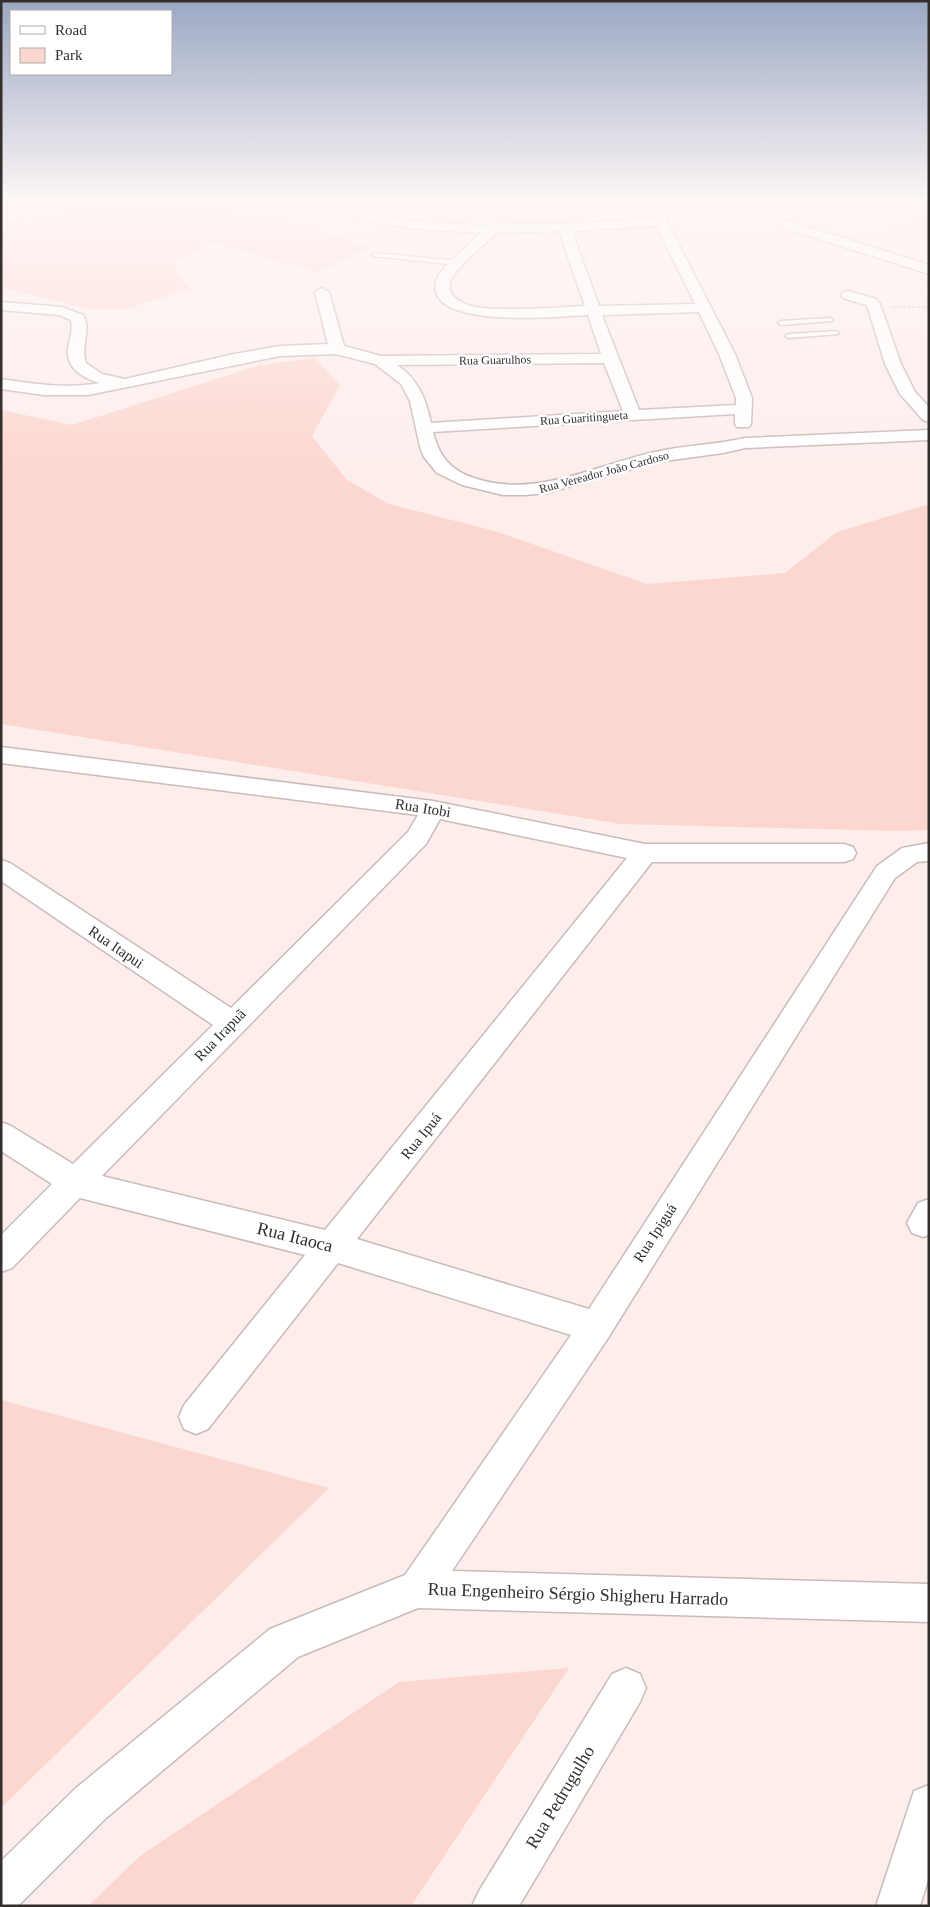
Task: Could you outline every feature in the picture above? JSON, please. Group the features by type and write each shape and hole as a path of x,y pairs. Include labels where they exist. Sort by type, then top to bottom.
{"street":[{"path":"322,293 337,349"},
{"path":"443,293 444,296 460,308 493,313 703,308"},
{"path":"587,293 633,415"},
{"path":"696,293 727,354 744,398 745,442"},
{"path":"848,295 871,302 875,306 892,364 908,394 929,417"},
{"path":"1,306 42,308 72,314 78,318 81,327 75,351 78,364 91,376 101,380 127,383"},
{"path":"1,384 44,390 88,390 280,351 337,349 380,361"},
{"name":"Rua Guarulhos","path":"380,361 610,358"},
{"name":"Rua Vereador João Cardoso","path":"380,361 406,381 416,397 429,448 437,463 448,473 463,481 512,491 538,490 675,452 728,448 745,442 929,434"},
{"name":"Rua Guaritingueta","path":"425,428 743,409"},
{"name":"Rua Itobi","path":"1,755 433,809 645,853 844,853"},
{"name":"Rua Irapuã","path":"1,1257 416,838 433,809"},
{"name":"Rua Ipiguá","path":"418,1589 596,1327 886,872 911,854 929,852"},
{"name":"Rua Ipuá","path":"196,1417 645,853"},
{"name":"Rua Itapui","path":"1,869 232,1023"},
{"name":"Rua Itaoca","path":"1,1135 76,1183 333,1247 596,1327"},
{"name":"Rua Engenheiro Sérgio Shigheru Harrado","path":"1,1892 91,1803 284,1643 325,1624 418,1589 929,1603"},
{"name":"Rua Pedrugulho","path":"494,1906 626,1688"},
{"path":"898,1906 929,1806"}],"lane":[{"path":"781,323 830,320"},
{"path":"789,336 836,332"}],"path":[{"path":"875,306 929,307"}],"green space":[{"path":"22,293 177,293 126,309 90,309"},
{"path":"315,358 340,385 312,436 347,480 389,504 495,531 647,584 785,573 837,532 929,504 929,830 894,831 621,824 1,724 1,410 72,425 260,365"},
{"path":"1,1400 329,1488 1,1808"},
{"path":"569,1668 411,1906 88,1906 140,1856 399,1682"}]}
